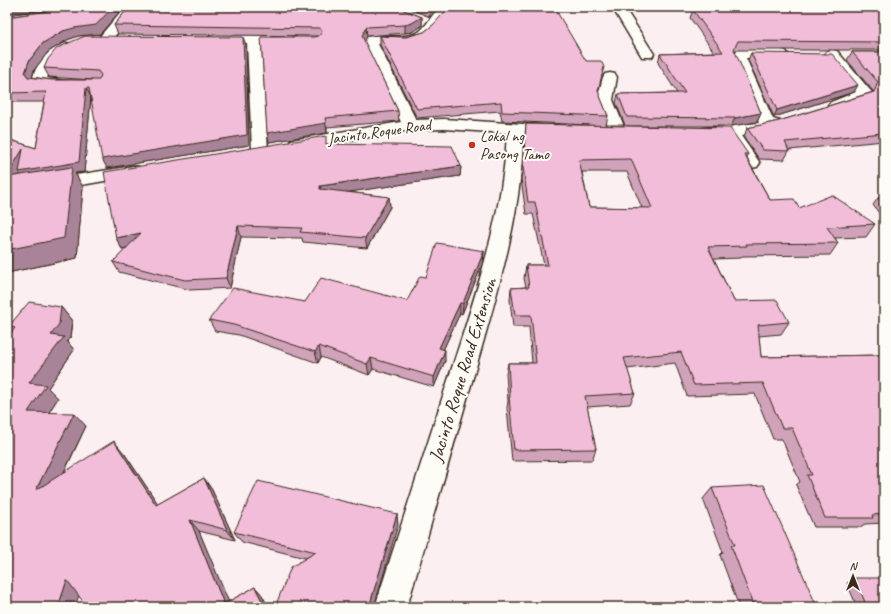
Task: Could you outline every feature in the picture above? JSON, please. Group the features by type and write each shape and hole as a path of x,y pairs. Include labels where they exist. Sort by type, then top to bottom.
{"street":[{"path":"410,125 371,44 372,40 410,39 423,35 428,22 449,7"},
{"path":"618,7 647,54"},
{"path":"121,39 100,39 127,12"},
{"path":"200,39 300,40"},
{"name":"Jacinto Roque Road","path":"254,40 266,149 410,125 444,124 515,130 570,131"},
{"path":"77,42 60,50 39,73 39,82 77,85"},
{"path":"768,126 739,57 740,54 793,54"},
{"path":"817,54 840,54 864,92 863,96 825,108"},
{"path":"610,77 605,100 619,131"},
{"path":"690,133 731,133 768,126 790,119"},
{"name":"Jacinto Roque Road Extension","path":"391,607 487,292 506,217 514,168 515,130"},
{"path":"731,133 751,163"},
{"path":"7,192 151,168"}],"building":[{"path":"76,7 113,7 96,25 63,31 43,43 29,61 25,73 28,77 52,80 99,80 101,75 98,71 44,68 48,59 57,48 85,36 243,37 247,135 102,159 89,88 86,88 79,162 19,172 23,149 7,174 7,139 36,148 46,92 7,93 7,17"},
{"path":"129,7 396,7 422,17 405,25 366,27 362,36 398,111 325,118 326,123 267,133 261,37 314,37 319,36 322,32 320,28 114,25"},
{"path":"449,7 554,7 586,61 601,61 604,67 598,91 608,116 502,112 501,102 417,109 380,36 406,37 424,32 433,25"},
{"path":"718,7 884,7 884,42 738,41 734,49 761,113 735,118 627,117 618,94 685,93 660,54 723,52 693,10 721,10"},
{"path":"852,52 884,52 884,133 785,142 789,151 763,150 747,128 779,121 874,92 878,82"},
{"path":"751,53 832,54 858,85 777,110"},
{"path":"526,124 730,128 748,154 744,154 770,200 794,199 799,208 832,195 875,224 827,227 838,243 746,244 747,246 708,247 734,301 777,300 789,322 758,325 761,357 884,355 884,514 872,515 873,518 825,518 807,475 812,475 792,428 782,428 763,383 694,385 681,352 624,358 635,393 585,396 596,449 514,450 509,397 508,363 536,363 531,315 515,315 511,288 529,287 526,265 548,265 535,202 528,202 523,167","holes":["631,159 652,208 589,207 579,160"]},
{"path":"326,136 326,144 452,146 461,166 320,186 320,189 389,197 365,238 300,232 302,228 238,226 226,278 185,280 113,262 141,233 116,238 104,172"},
{"path":"72,167 64,238 7,250 8,177"},
{"path":"878,198 884,198 884,206"},
{"path":"437,243 484,251 463,303 460,303 439,348 445,350 434,377 371,358 367,364 319,346 315,352 234,325 209,320 233,288 305,302 321,278 407,301 420,276 426,277"},
{"path":"29,302 61,307 59,324 51,335 64,337 29,383 46,385 28,412 74,413 36,490 114,441 156,505 204,478 227,530 190,520 224,604 255,587 265,607 87,607 67,580 58,607 7,607 7,338 15,328 9,326"},
{"path":"258,481 397,514 369,607 275,607 291,567 316,552 234,532"},
{"path":"764,485 817,607 754,607 731,545 735,545 712,488"},
{"path":"855,578 884,578 884,607 867,607"}],"place":[{"name":"Lokal ng Pasong Tamo","path":"472,145"}]}
